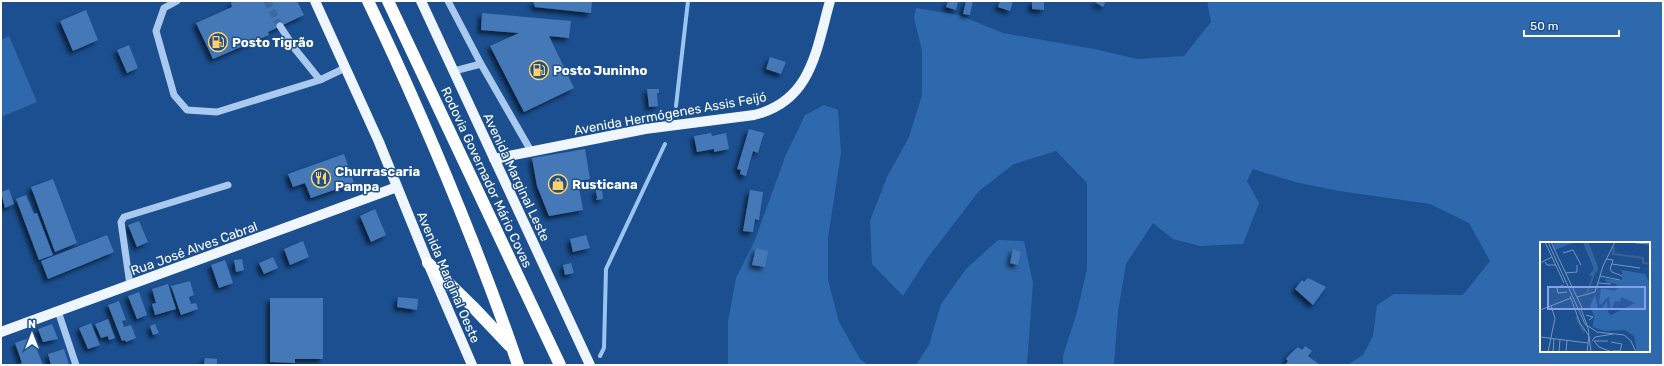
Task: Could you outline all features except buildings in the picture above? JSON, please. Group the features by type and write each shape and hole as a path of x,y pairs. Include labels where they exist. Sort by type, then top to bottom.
{"highway":[{"path":"368,1 437,152 490,287 518,365"},
{"name":"Rodovia Governador Mário Covas","path":"388,1 560,365"},
{"path":"428,263 473,306 513,350"}],"main road":[{"name":"Avenida Marginal Oeste","path":"315,1 379,142 428,263 472,365"},
{"name":"Avenida Marginal Leste","path":"421,1 590,365"},
{"name":"Avenida Hermógenes Assis Feijó","path":"494,159 645,129 754,115 771,111 786,101 809,73 830,1"},
{"name":"Rua José Alves Cabral","path":"1,332 397,187"}],"street":[{"path":"178,1 164,8 156,31 174,95 187,110 217,112 320,80 345,68"},
{"path":"448,1 481,64 531,151"},
{"path":"280,26 295,49 320,80"},
{"path":"454,71 481,64"},
{"path":"130,285 121,222 124,217 228,185"},
{"path":"58,311 76,365"}],"shaded area":[{"path":"1207,1 1663,1 1663,365 1347,365 1363,355 1373,336 1377,305 1394,294 1463,295 1490,261 1469,223 1430,204 1339,191 1295,182 1253,169 1247,181 1259,203 1243,244 1200,246 1173,239 1153,223 1126,264 1118,311 1114,365 1063,365 1063,356 1077,312 1087,269 1087,183 1056,151 1014,164 979,191 926,260 903,296 872,264 870,221 887,177 909,137 922,95 922,51 914,18 916,8 959,15 1003,33 1094,49 1138,59 1184,56 1211,22"},
{"path":"9,36 37,102 1,117 1,40"},
{"path":"824,105 838,110 841,153 828,238 828,280 839,322 860,359 868,365 728,365 728,321 736,278 755,240 785,157 805,115"},
{"path":"998,240 1024,241 1033,283 1027,365 916,365 929,345 941,304 966,269"}],"waterway":[{"path":"676,106 688,1"},
{"path":"600,356 604,348 606,269 665,144"}],"tunnel":[{"path":"267,1 280,26"}],"place":[{"name":"Posto Tigrão","path":"218,42"},
{"name":"Posto Juninho","path":"539,70"},
{"name":"Churrascaria Pampa","path":"321,178"},
{"name":"Rusticana","path":"558,184"}]}
